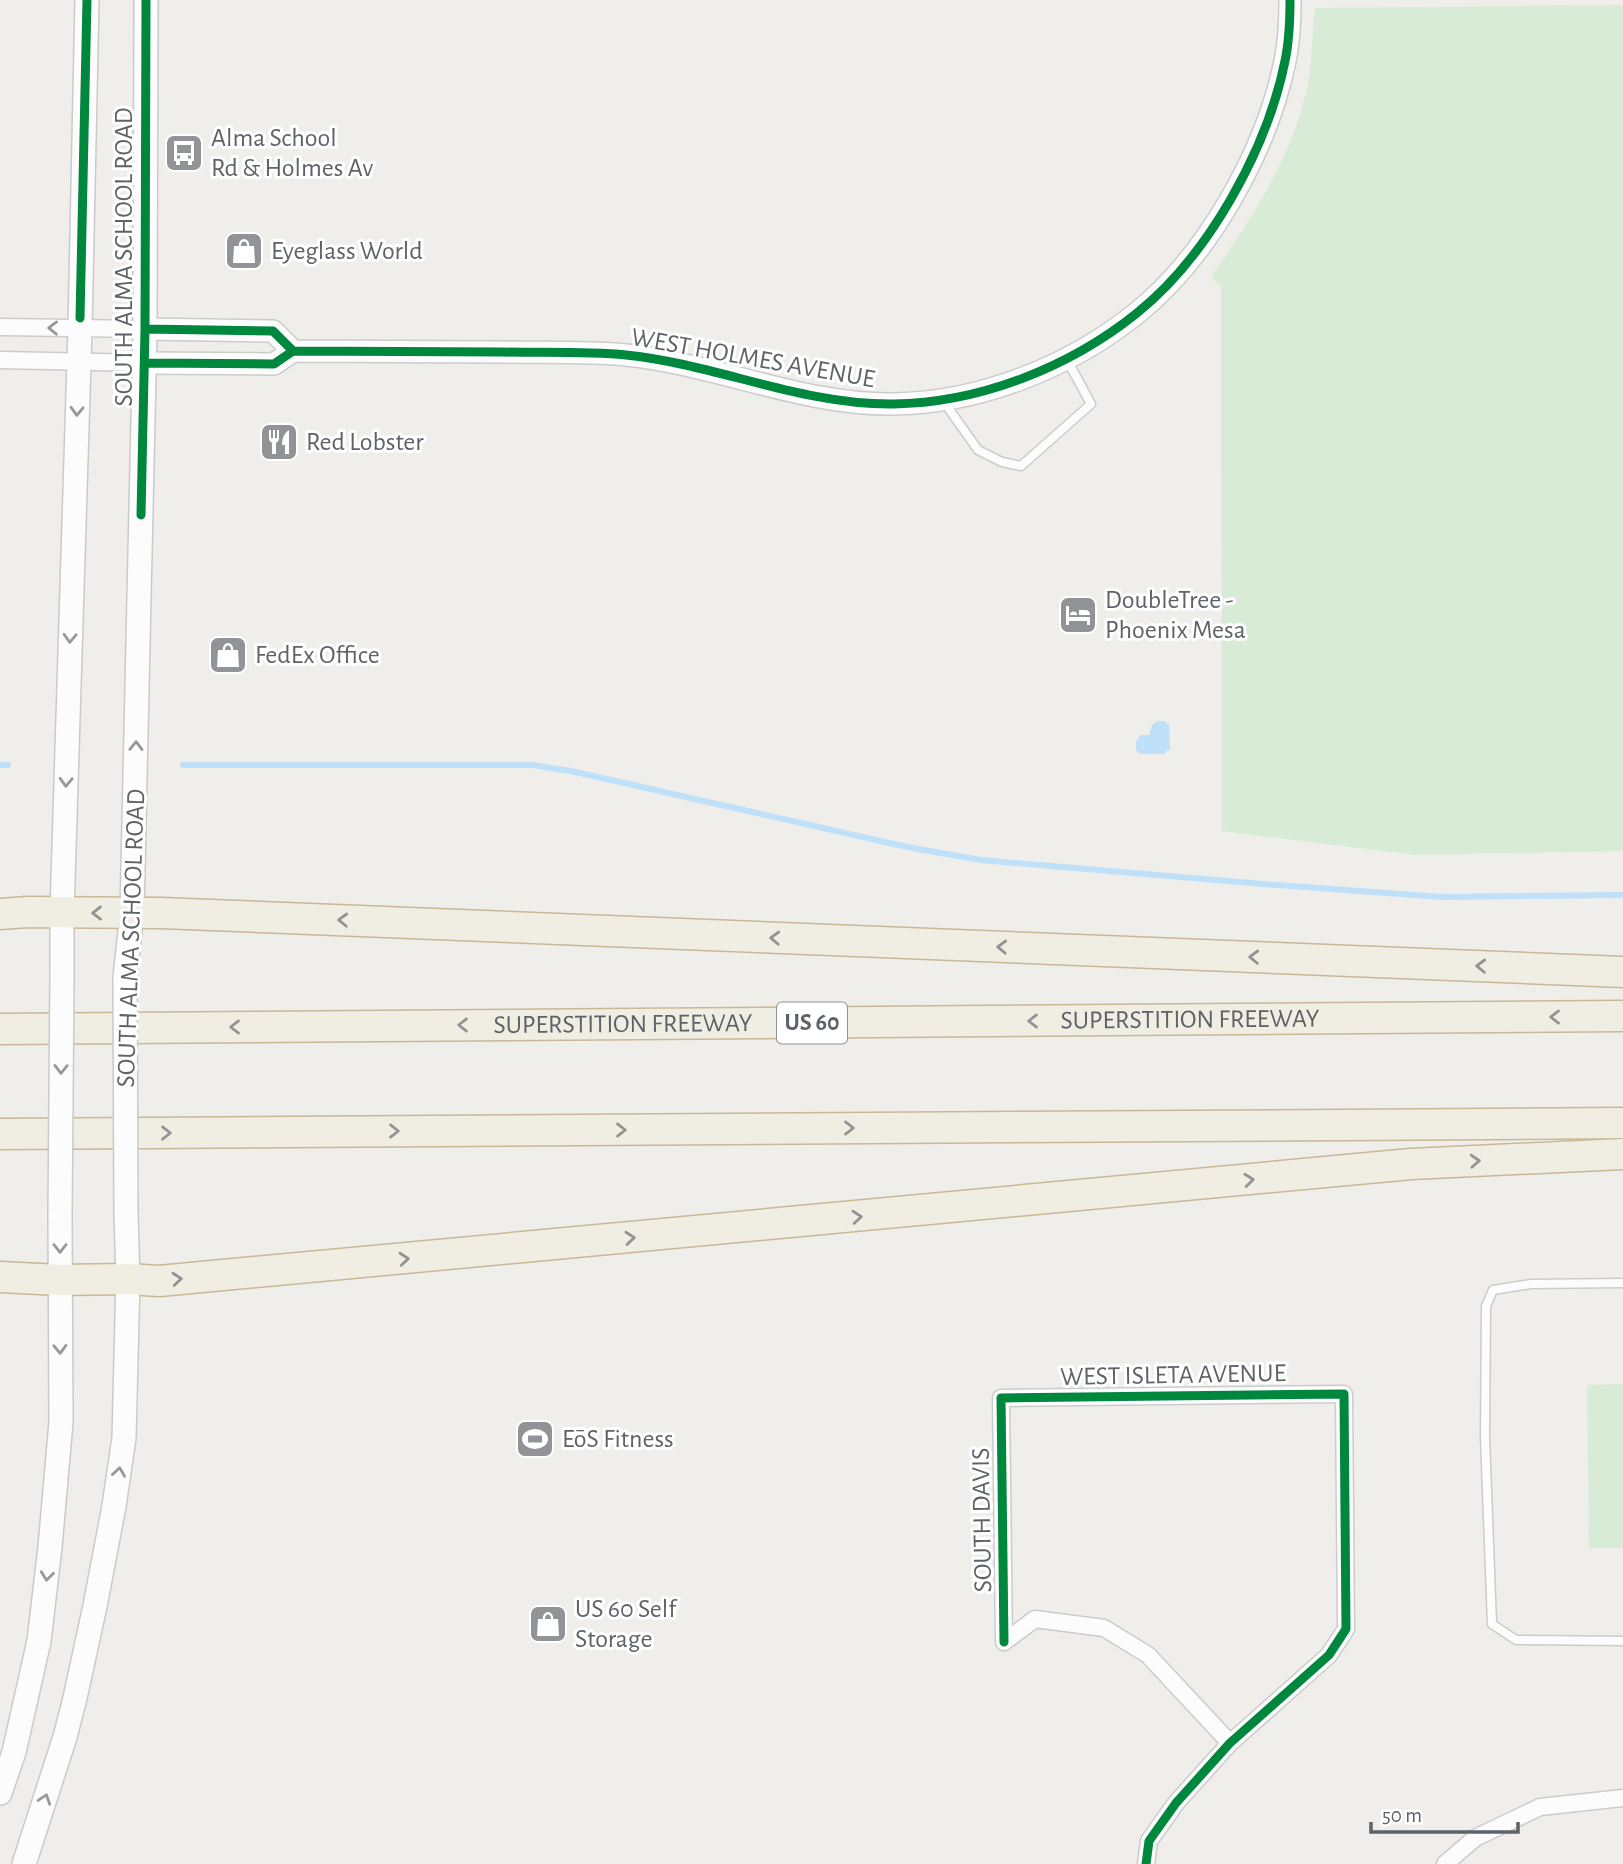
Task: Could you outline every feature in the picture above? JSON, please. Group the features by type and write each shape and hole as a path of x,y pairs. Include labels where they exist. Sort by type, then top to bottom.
{"highway":[{"path":"0,914 132,912 1623,972"},
{"name":"SUPERSTITION FREEWAY","path":"0,1029 1623,1016"},
{"path":"0,1134 1623,1123"},
{"path":"0,1277 159,1281 1411,1164 1623,1154"}],"main road":[{"name":"SOUTH ALMA SCHOOL ROAD","path":"0,1793 14,1752 39,1641 61,1422 62,913 87,0"},
{"name":"SOUTH ALMA SCHOOL ROAD","path":"24,1864 65,1737 108,1541 124,1438 128,1279 125,976 132,912 145,363 146,0"}],"street":[{"name":"WEST HOLMES AVENUE","path":"0,360 274,364 293,351 572,353 625,355 661,360 826,397 890,404 942,399 980,391 1047,368 1108,334 1138,312 1186,264 1226,207 1248,167 1276,99 1286,58 1290,0"},
{"path":"0,327 274,331 293,351"},
{"name":"WEST ISLETA AVENUE","path":"1001,1398 1345,1394 1346,1629 1329,1655 1230,1743"},
{"name":"SOUTH DAVIS","path":"1001,1398 1004,1643 1035,1619 1104,1628 1148,1656 1230,1743"},
{"path":"1146,1864 1149,1840 1176,1803 1230,1743"},
{"path":"1445,1864 1475,1838 1540,1807 1623,1798"}],"lane":[{"path":"942,399 978,450 1002,462 1021,467 1091,404 1066,358"},
{"path":"1623,1283 1531,1284 1493,1290 1486,1306 1485,1437 1492,1624 1516,1640 1623,1641"}],"green space":[{"path":"1623,5 1623,851 1416,855 1222,831 1221,287 1211,277 1267,189 1290,143 1308,83 1315,8"},
{"path":"1623,1384 1623,1548 1589,1548 1587,1385"}],"water":[{"path":"1157,721 1169,724 1170,750 1165,754 1140,754 1136,750 1136,741 1141,735 1149,735 1152,725"}],"waterway":[{"path":"0,765 8,765"},
{"path":"183,765 532,765 571,771 907,847 981,860 1442,897 1623,895"}],"cycle path":[{"path":"80,318 87,0"},
{"path":"141,515 145,329 146,0"},
{"path":"145,363 274,364 293,351 595,353 659,360 792,391 859,403 926,402 991,389 1053,365 1111,332 1137,313 1188,262 1231,199 1264,130 1285,61 1290,0"},
{"path":"145,329 273,331 293,351"},
{"path":"1004,1642 1001,1398 1344,1394 1346,1629 1329,1655 1230,1743 1176,1803 1149,1841 1146,1864"}],"place":[{"name":"Alma School Rd & Holmes Av","path":"184,153"},
{"name":"Eyeglass World","path":"244,251"},
{"name":"Red Lobster","path":"279,442"},
{"name":"DoubleTree - Phoenix Mesa","path":"1078,615"},
{"name":"FedEx Office","path":"228,655"},
{"name":"EōS Fitness","path":"535,1439"},
{"name":"US 60 Self Storage","path":"548,1624"}]}
